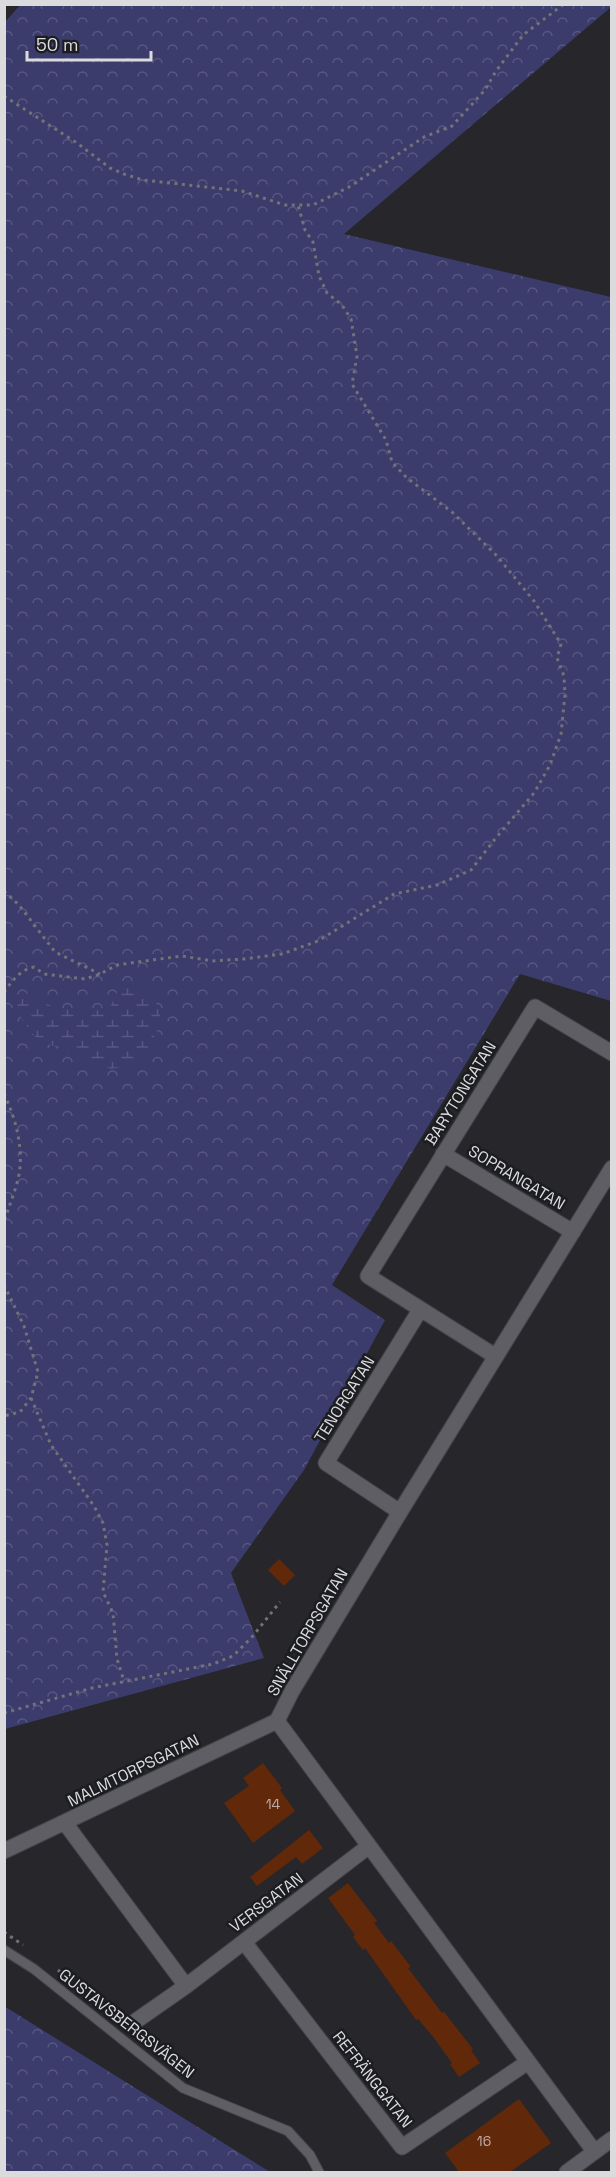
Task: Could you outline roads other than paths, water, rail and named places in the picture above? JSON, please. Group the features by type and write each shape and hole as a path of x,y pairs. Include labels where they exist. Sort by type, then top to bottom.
{"street":[{"name":"BARYTONGATAN","path":"420,1310 368,1276 535,1007 612,1053"},
{"name":"SOPRANGATAN","path":"443,1154 573,1232"},
{"name":"SNÄLLTORPSGATAN","path":"594,2151 277,1721 292,1690 399,1512 612,1168"},
{"path":"420,1310 495,1356"},
{"name":"TENORGATAN","path":"399,1512 326,1463 420,1310"},
{"name":"MALMTORPSGATAN","path":"4,1851 277,1721"},
{"path":"65,1823 186,1986"},
{"name":"VERSGATAN","path":"130,2025 186,1986 369,1846"},
{"name":"REFRÄNGGATAN","path":"244,1942 402,2146 528,2062"},
{"path":"567,2172 612,2139"}],"lane":[{"name":"GUSTAVSBERGSVÄGEN","path":"4,1950 34,1969 183,2088 288,2131 310,2155 319,2172"}]}
